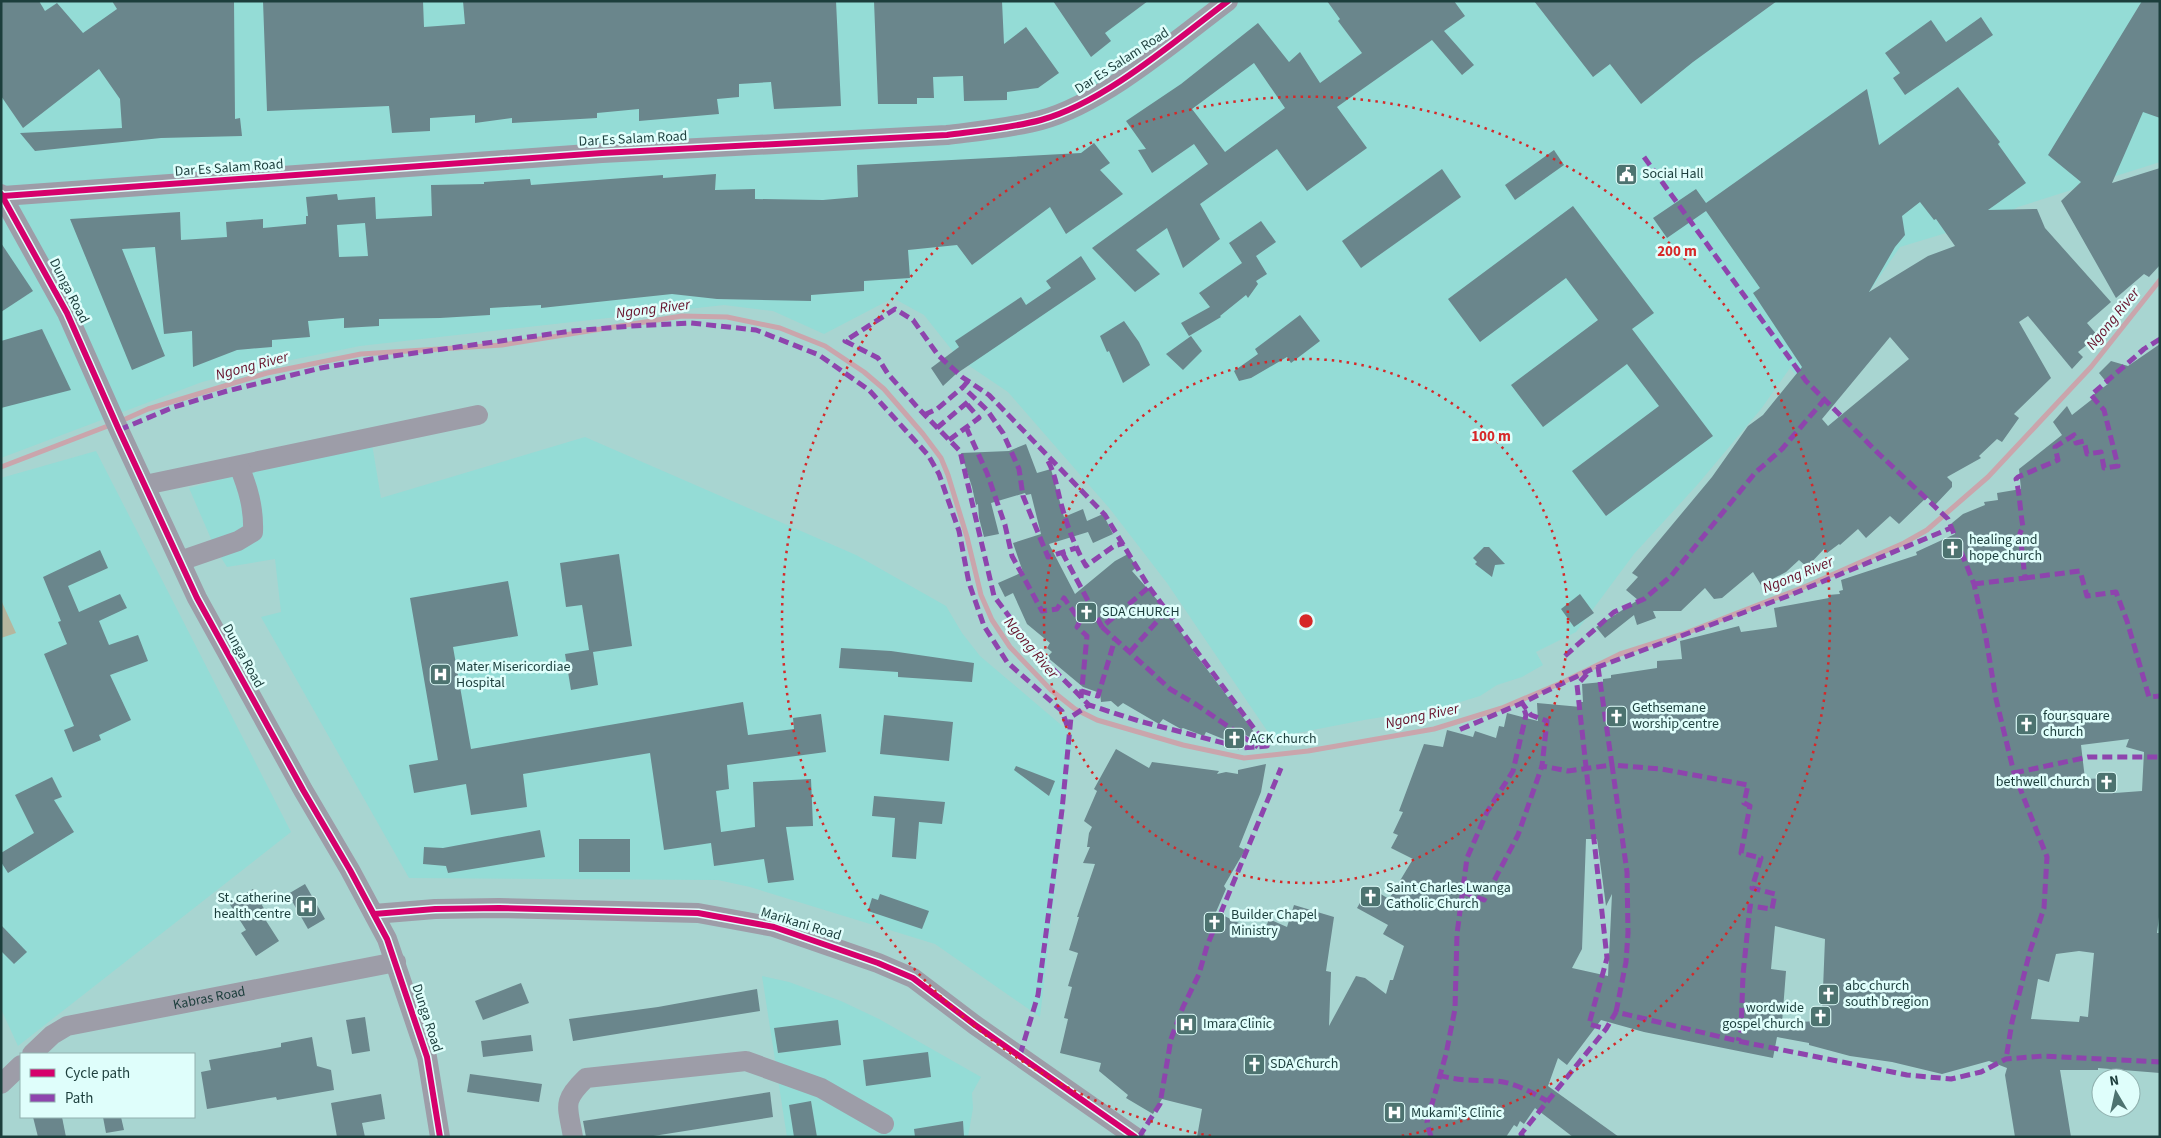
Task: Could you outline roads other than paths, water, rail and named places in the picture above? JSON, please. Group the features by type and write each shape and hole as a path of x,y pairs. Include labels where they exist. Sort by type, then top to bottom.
{"street":[{"name":"Dar Es Salam Road","path":"2,195 602,153 947,136 998,128 1043,119 1084,102 1138,69 1228,1"},
{"name":"Dunga Road","path":"2,195 68,313 119,430 197,598 374,914 396,962 427,1057 440,1137"},
{"path":"145,485 478,415"},
{"path":"180,561 238,541 253,532 254,514 239,466"},
{"name":"Marikani Road","path":"374,914 435,909 500,908 698,913 774,926 878,962 913,978 938,994 975,1025 1135,1137"},
{"name":"Kabras Road","path":"33,1053 52,1035 67,1026 396,962"},
{"path":"573,1137 568,1105 571,1092 586,1078 746,1061 822,1088 884,1124"},
{"path":"1,1084 20,1066"}],"waterway":[{"name":"Ngong River","path":"121,421 148,409 267,373 361,354 502,345 682,316 727,317 780,328 825,346 864,372 884,389 941,458 967,537 981,595 992,620 1010,647 1051,690 1075,709 1097,720 1183,745 1244,758 1308,751 1434,729 1502,708 1561,683 1620,654 1683,634 1802,588 1904,543 1927,530 1988,477 2091,367 2160,280"},
{"name":"Ngong River","path":"1,467 113,424"}],"place":[{"name":"Social Hall","path":"1626,174"},
{"name":"healing and hope church","path":"1953,548"},
{"name":"SDA CHURCH","path":"1086,612"},
{"name":"Mater Misericordiae Hospital","path":"440,675"},
{"name":"Gethsemane worship centre","path":"1616,716"},
{"name":"four square church","path":"2027,724"},
{"name":"ACK church","path":"1234,739"},
{"name":"bethwell church","path":"2106,782"},
{"name":"Saint Charles Lwanga Catholic Church","path":"1370,896"},
{"name":"St. catherine health centre","path":"307,906"},
{"name":"Builder Chapel Ministry","path":"1215,923"},
{"name":"abc church south b region","path":"1829,994"},
{"name":"wordwide gospel church","path":"1820,1016"},
{"name":"Imara Clinic","path":"1187,1024"},
{"name":"SDA Church","path":"1254,1064"},
{"name":"Mukami's Clinic","path":"1395,1113"}]}
